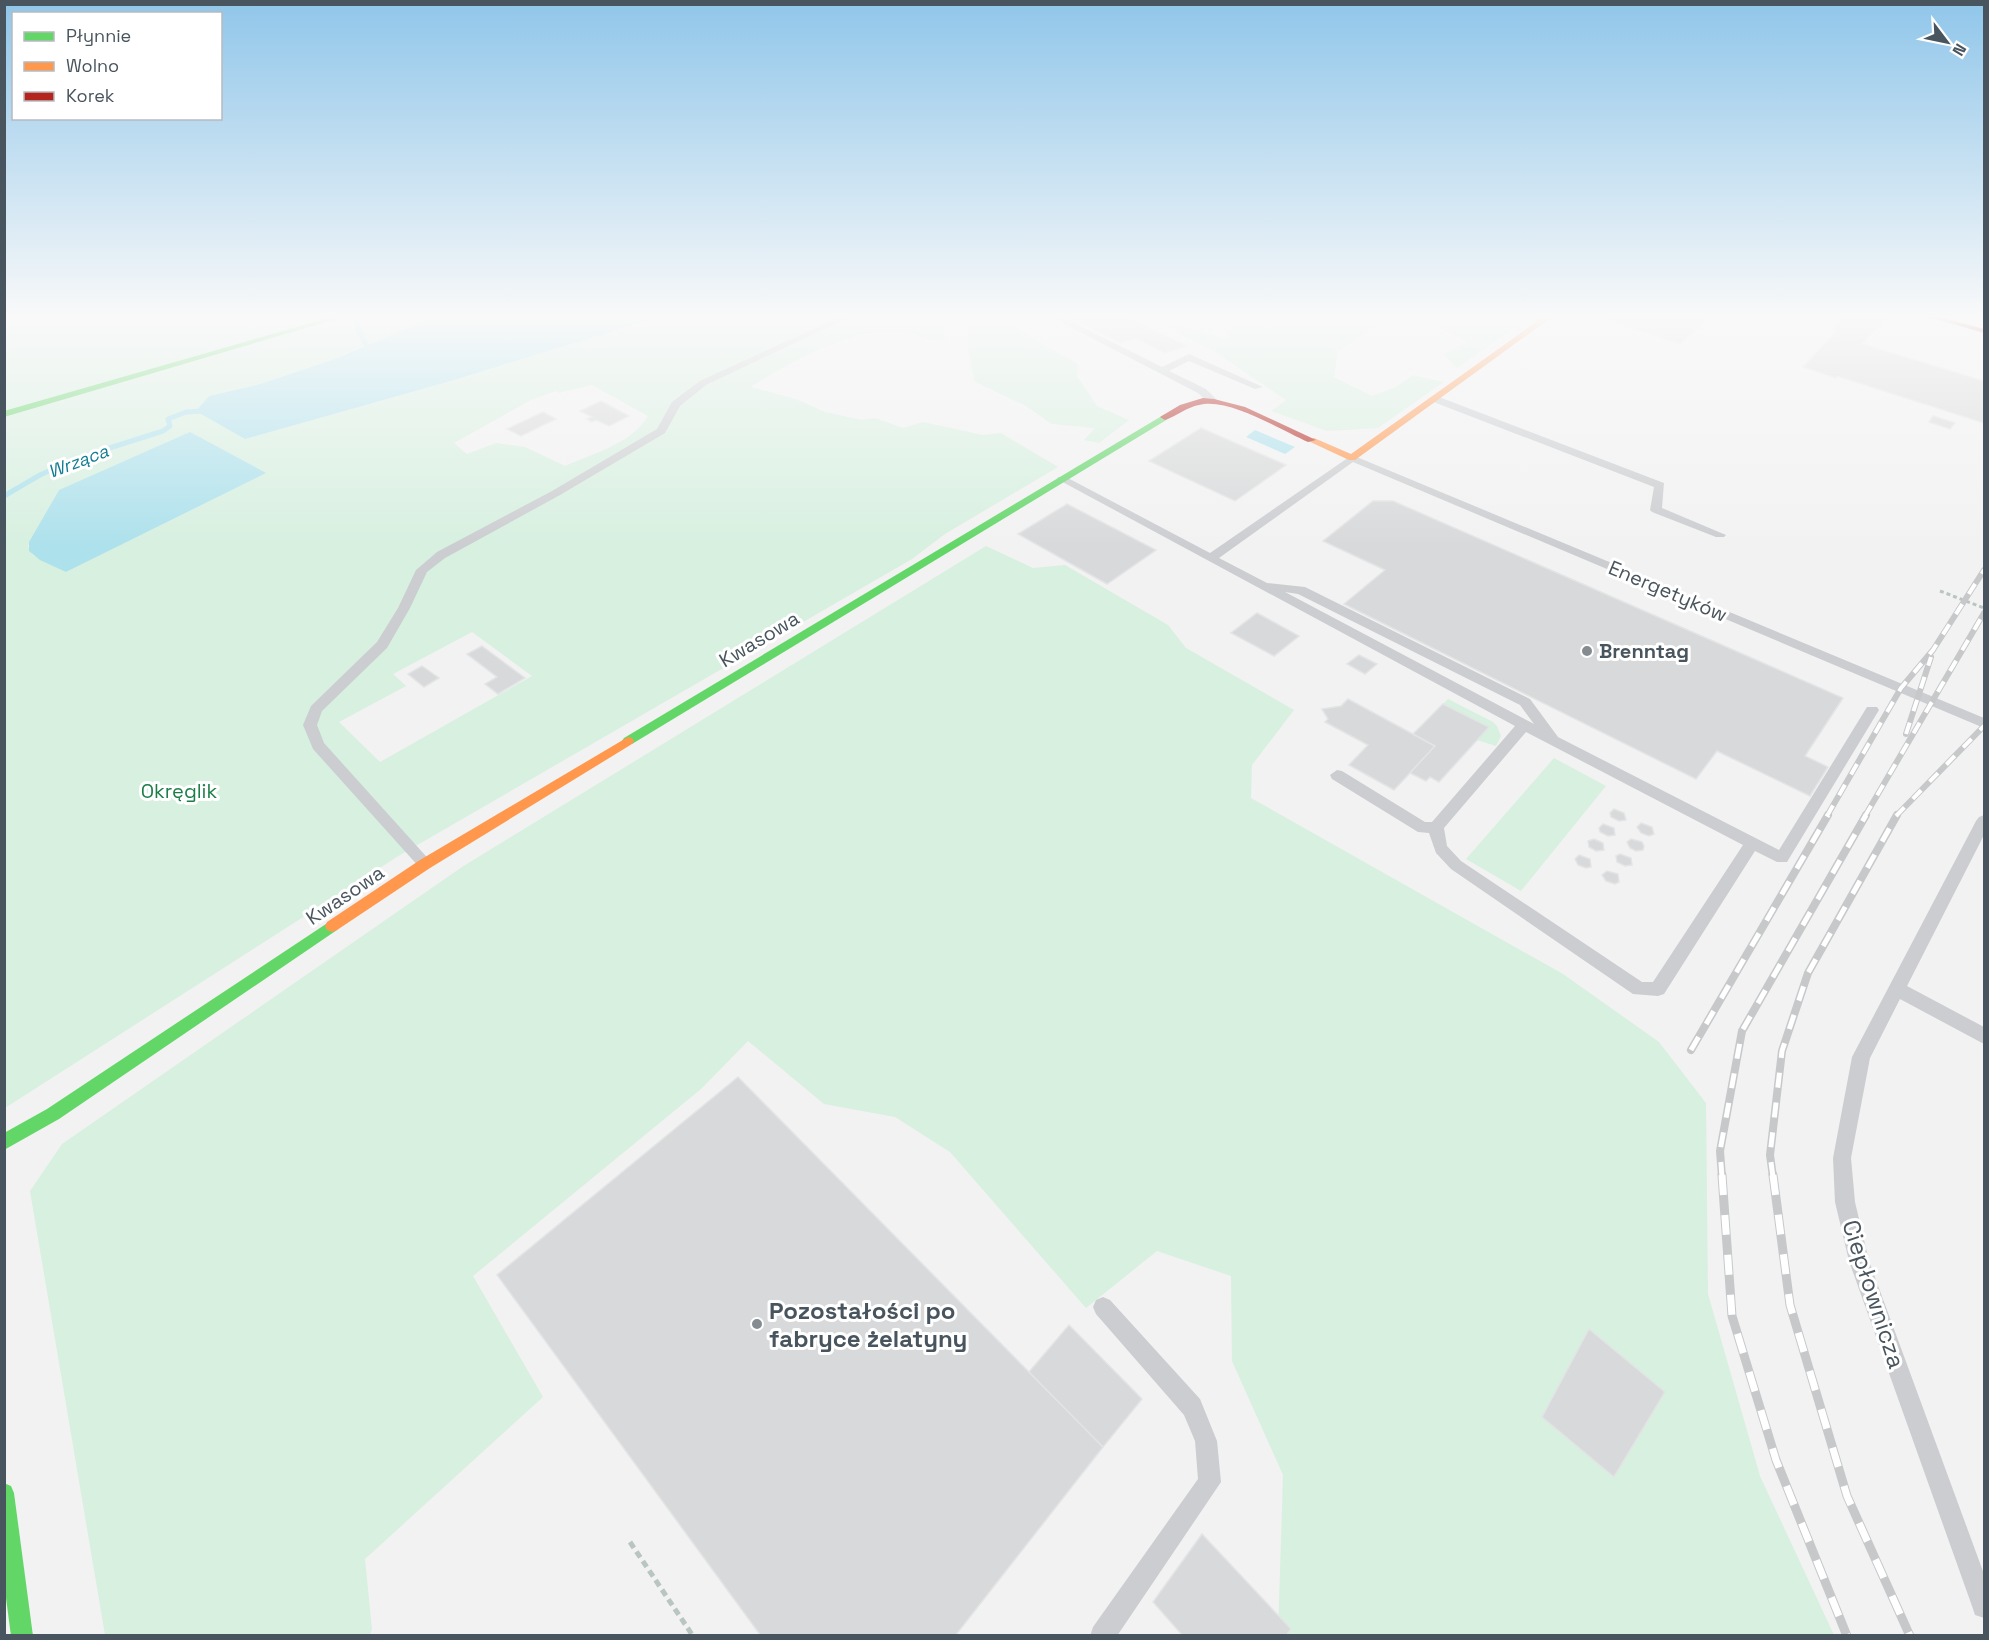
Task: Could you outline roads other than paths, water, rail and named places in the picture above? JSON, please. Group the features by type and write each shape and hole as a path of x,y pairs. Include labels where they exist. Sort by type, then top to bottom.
{"street":[{"path":"4,414 74,394"},
{"path":"1352,458 1442,394"},
{"name":"Kwasowa","path":"4,1142 53,1114 426,864 1180,408 1192,403 1213,401 1235,406 1352,458"},
{"path":"4,1493 8,1543 22,1635"}],"lane":[{"path":"426,864 318,745 310,726 316,709 382,645 404,608 422,570 441,555 556,493 661,431 676,404 689,394"},
{"path":"1205,394 1213,401"},
{"path":"1435,399 1660,485 1656,510 1720,535"},
{"path":"1210,559 1352,458"},
{"name":"Energetyków","path":"1352,458 1984,723"},
{"path":"1062,479 1524,726 1782,858 1872,710"},
{"path":"1261,586 1301,590 1525,702 1555,741"},
{"path":"1524,726 1436,827 1436,840 1442,853 1456,866 1639,989 1658,989 1752,843"},
{"path":"1337,775 1423,828 1436,827"},
{"name":"Ciepłownicza","path":"1984,821 1861,1057 1842,1158 1845,1202 1859,1262 1984,1606"},
{"path":"1896,989 1984,1036"},
{"path":"1102,1635 1210,1482 1206,1441 1192,1407 1103,1307"}],"water":[{"path":"219,394 406,394 245,439 196,411 209,396"},
{"path":"1255,430 1295,447 1285,454 1246,437"},
{"path":"190,432 266,473 66,572 40,560 29,551 29,542 59,490"}],"waterway":[{"name":"Wrząca","path":"4,496 40,475 78,458 163,431 170,426 168,419 186,412 204,411"}],"railway":[{"path":"1827,816 1901,688 1933,650 1984,570"},
{"path":"1865,816 1984,613"},
{"path":"1906,734 1931,657"},
{"path":"1896,816 1984,726"},
{"path":"1691,1050 1828,815"},
{"path":"1722,1177 1720,1151 1742,1031 1866,815"},
{"path":"1773,1177 1770,1155 1782,1051 1808,973 1897,815"},
{"path":"1722,1175 1732,1316 1776,1460 1847,1636"},
{"path":"1773,1175 1790,1305 1847,1496 1910,1636"}],"place":[{"name":"Brenntag","path":"1587,651"},
{"name":"Pozostałości po fabryce żelatyny","path":"757,1324"}],"park label":[{"name":"Okręglik","path":"179,791"}]}
